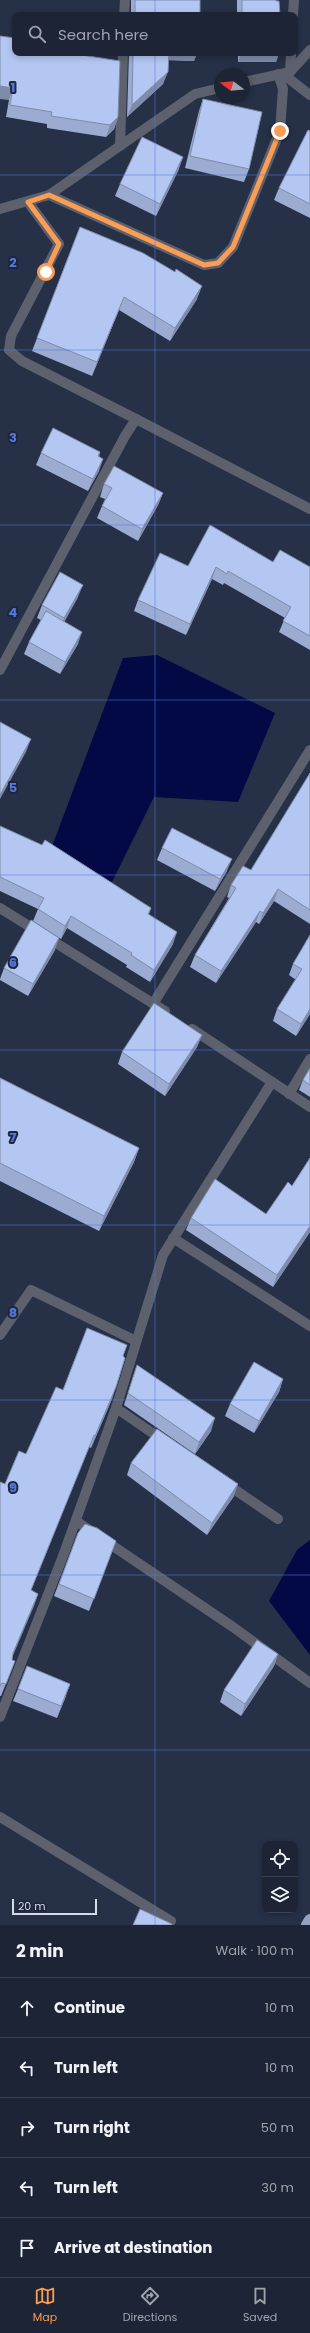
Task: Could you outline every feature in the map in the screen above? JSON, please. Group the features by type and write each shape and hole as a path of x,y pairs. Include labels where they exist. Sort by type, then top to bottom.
{"highway":[{"path":"306,1925 310,1920"}],"street":[{"path":"124,12 125,0"},
{"path":"293,12 294,0"},
{"path":"250,81 284,73 310,50"},
{"path":"120,146 123,56"},
{"path":"49,195 204,265 218,263 233,247 280,131 284,73 290,56"},
{"path":"284,73 310,95"},
{"path":"0,210 49,195 195,94 214,89"},
{"path":"28,202 59,244 12,336 9,350 22,361 310,509"},
{"path":"0,670 125,436 136,419"},
{"path":"153,1004 310,750"},
{"path":"0,908 173,1017"},
{"path":"186,1026 310,1107"},
{"path":"289,1094 310,1060"},
{"path":"0,1717 76,1521 116,1408 164,1255 272,1082"},
{"path":"174,1238 310,1326"},
{"path":"0,1335 31,1290 136,1341"},
{"path":"116,1408 174,1448"},
{"path":"213,1475 278,1519"},
{"path":"76,1521 233,1627 310,1683"},
{"path":"0,1817 171,1921"}],"shaded area":[{"path":"157,655 275,713 238,802 154,797 112,882 48,857 123,658"},
{"path":"310,1540 310,1655 269,1601 297,1550"}],"building":[{"path":"135,0 200,0 200,12 135,12"},
{"path":"242,0 279,1 280,12 242,12"},
{"path":"0,36 12,38 12,56 88,56 120,61 118,117 110,125 51,116 52,112 10,105 13,88 0,86"},
{"path":"133,56 169,56 168,72 132,105"},
{"path":"203,99 214,101 214,104 226,104 262,112 249,169 190,156"},
{"path":"308,130 310,131 310,204 279,188"},
{"path":"142,137 183,157 160,204 120,184"},
{"path":"80,227 143,253 175,272 176,269 202,286 175,328 124,297 97,362 37,338"},
{"path":"53,428 100,452 98,456 103,459 93,479 41,453"},
{"path":"114,466 163,493 142,529 102,506 112,488 104,484"},
{"path":"210,525 273,562 280,550 310,567 310,636 283,621 291,607 228,571 227,574 216,567 190,624 138,600 160,553 188,566"},
{"path":"60,572 83,585 64,618 42,605"},
{"path":"46,611 82,632 65,662 29,642"},
{"path":"0,722 31,739 0,795"},
{"path":"310,773 310,910 278,889 263,913 260,911 221,971 195,955 236,888 231,885 243,866 251,870"},
{"path":"0,826 42,845 45,840 151,908 148,914 177,932 154,970 131,955 132,953 71,916 65,926 38,909 44,898 0,877"},
{"path":"172,828 232,859 220,879 162,848"},
{"path":"31,920 59,938 33,984 4,968"},
{"path":"310,935 310,1009 301,1024 277,1009 302,969 293,964"},
{"path":"154,1003 202,1035 169,1084 122,1052"},
{"path":"310,1068 310,1085 303,1080"},
{"path":"0,1078 139,1148 104,1216 0,1163"},
{"path":"310,1158 310,1226 277,1275 191,1218 215,1179 266,1214 288,1182 292,1186"},
{"path":"87,1328 127,1345 123,1356 125,1358 116,1387 95,1436 94,1435 31,1590 38,1594 13,1653 12,1660 15,1661 6,1684 2,1683 0,1686 0,1482 5,1484 19,1451 26,1454 56,1387 63,1390"},
{"path":"254,1362 283,1379 259,1421 230,1404"},
{"path":"137,1365 215,1418 199,1442 128,1393"},
{"path":"157,1429 238,1484 212,1523 131,1463"},
{"path":"85,1524 97,1528 116,1541 94,1599 59,1584 78,1533"},
{"path":"257,1640 278,1654 245,1704 224,1690"},
{"path":"27,1666 70,1684 61,1706 18,1689"},
{"path":"140,1909 172,1924 172,1925 133,1925"}],"route":[{"path":"46,272 59,244 28,202 49,195 150,242 204,265 218,263 233,247 280,131"}]}
